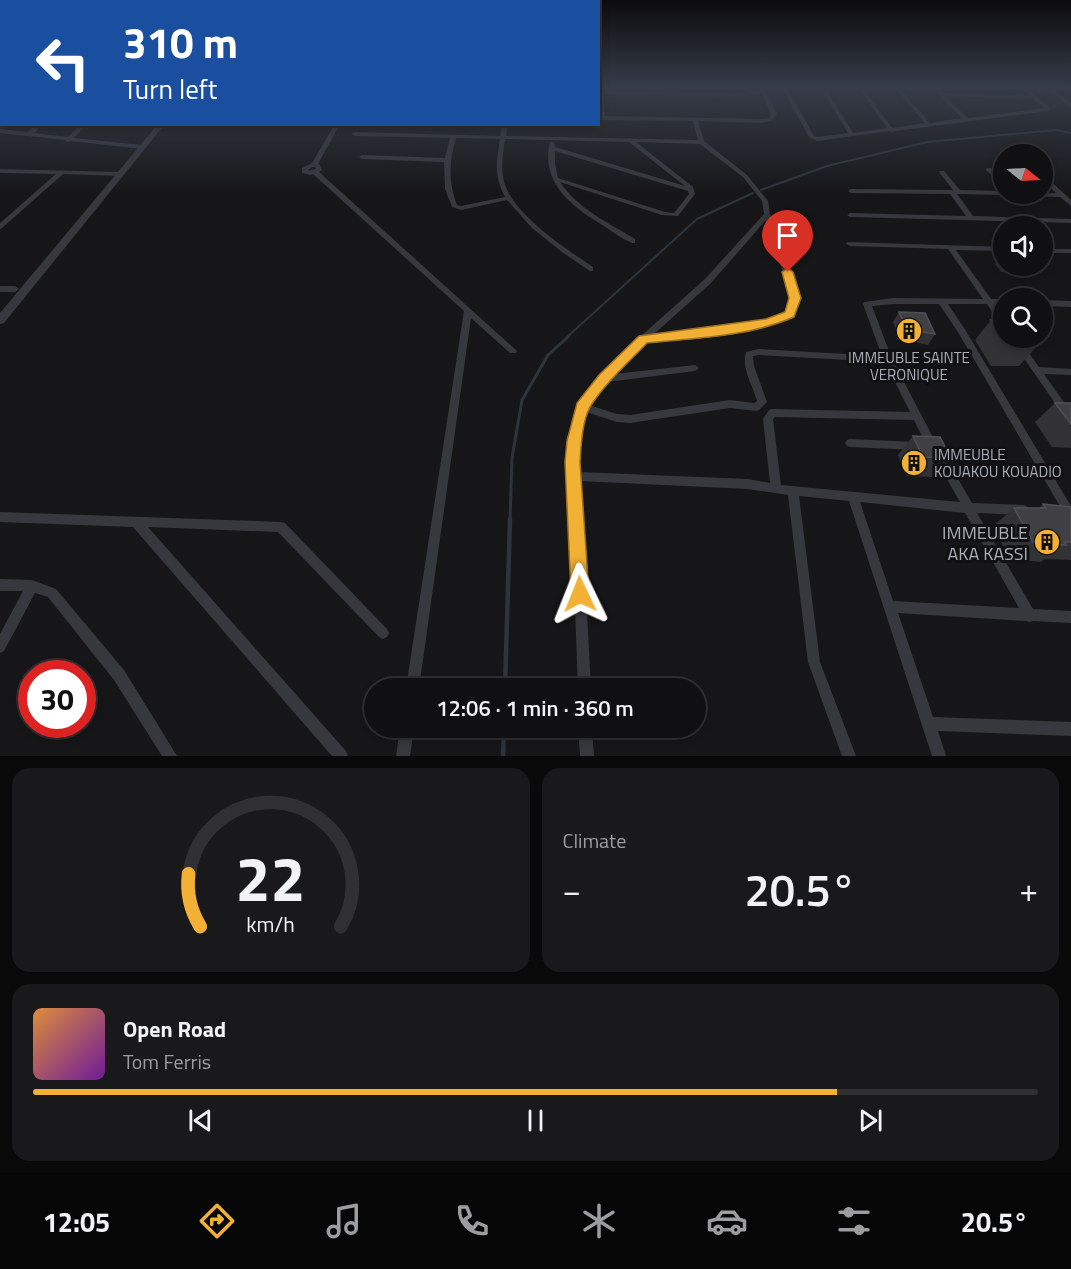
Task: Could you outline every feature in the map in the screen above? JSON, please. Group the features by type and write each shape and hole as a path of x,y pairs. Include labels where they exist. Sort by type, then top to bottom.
{"street":[{"path":"696,123 701,142"},
{"path":"805,123 813,138 892,131 938,123"},
{"path":"845,123 852,135"},
{"path":"886,123 892,131"},
{"path":"29,134 39,126"},
{"path":"68,140 83,126"},
{"path":"0,320 153,126"},
{"path":"0,130 138,147 160,126"},
{"path":"337,126 315,169 513,351"},
{"path":"505,126 499,173 505,193 533,224 590,269"},
{"path":"355,134 503,139 552,144 630,140 701,142 745,176 765,201 767,214 795,298 790,314 768,323 717,332 643,339"},
{"path":"453,138 446,160 447,190 454,206 461,208 509,198"},
{"path":"556,179 671,216 676,215 692,194 691,190 630,140"},
{"path":"552,144 552,166 558,184 576,204 632,241"},
{"path":"552,144 691,190"},
{"path":"362,157 446,160"},
{"path":"988,169 993,174"},
{"path":"942,172 971,218"},
{"path":"2,173 117,174"},
{"path":"0,227 61,173"},
{"path":"0,307 117,174"},
{"path":"1053,186 1071,204"},
{"path":"851,191 993,193"},
{"path":"1053,195 1062,195"},
{"path":"584,678 575,476 572,462 582,407 604,379 643,339 708,281 767,214"},
{"path":"850,215 1071,220"},
{"path":"850,244 993,249"},
{"path":"950,247 993,308"},
{"path":"1053,251 1071,251"},
{"path":"0,289 15,289"},
{"path":"993,302 893,300 867,304 888,359 916,416 1030,616"},
{"path":"942,302 967,340 1066,512"},
{"path":"1053,303 1071,304"},
{"path":"414,678 468,311"},
{"path":"1021,348 1071,419"},
{"path":"582,407 617,418 630,419 730,404 756,407 762,402 748,362 749,354 759,352 888,359"},
{"path":"604,379 694,368"},
{"path":"1036,370 1071,372"},
{"path":"777,488 768,419 772,413 916,416"},
{"path":"850,443 934,447"},
{"path":"575,476 748,484 853,498 968,508 1036,511"},
{"path":"793,491 814,662 849,756"},
{"path":"853,498 939,756"},
{"path":"0,517 281,527 383,633"},
{"path":"136,522 341,756"},
{"path":"0,585 32,586 52,593 119,675 170,756"},
{"path":"0,647 32,586"},
{"path":"890,607 1071,617"},
{"path":"928,724 1071,729"},
{"path":"403,756 406,738"},
{"path":"586,738 587,756"}],"building":[{"path":"899,312 925,313 935,334 907,329"},
{"path":"1055,403 1071,403 1071,424"},
{"path":"913,436 940,437 951,458 923,457"},
{"path":"1043,504 1071,507 1071,542 1064,542 1066,545 1033,542 1014,508 1046,508"}],"waterway":[{"path":"761,190 827,166 927,142 1056,130 1071,133"},
{"path":"566,338 697,219 753,193"},
{"path":"510,521 512,458 522,400 548,355 568,337"},
{"path":"505,678 510,519"},
{"path":"503,756 504,738"}],"place":[{"name":"IMMEUBLE SAINTE VERONIQUE","path":"909,331"},
{"name":"IMMEUBLE KOUAKOU KOUADIO","path":"914,463"},
{"name":"IMMEUBLE AKA KASSI","path":"1047,542"}],"route":[{"path":"580,594 575,476 572,462 582,407 604,379 643,339 717,332 768,323 790,314 795,298 788,272"}]}
